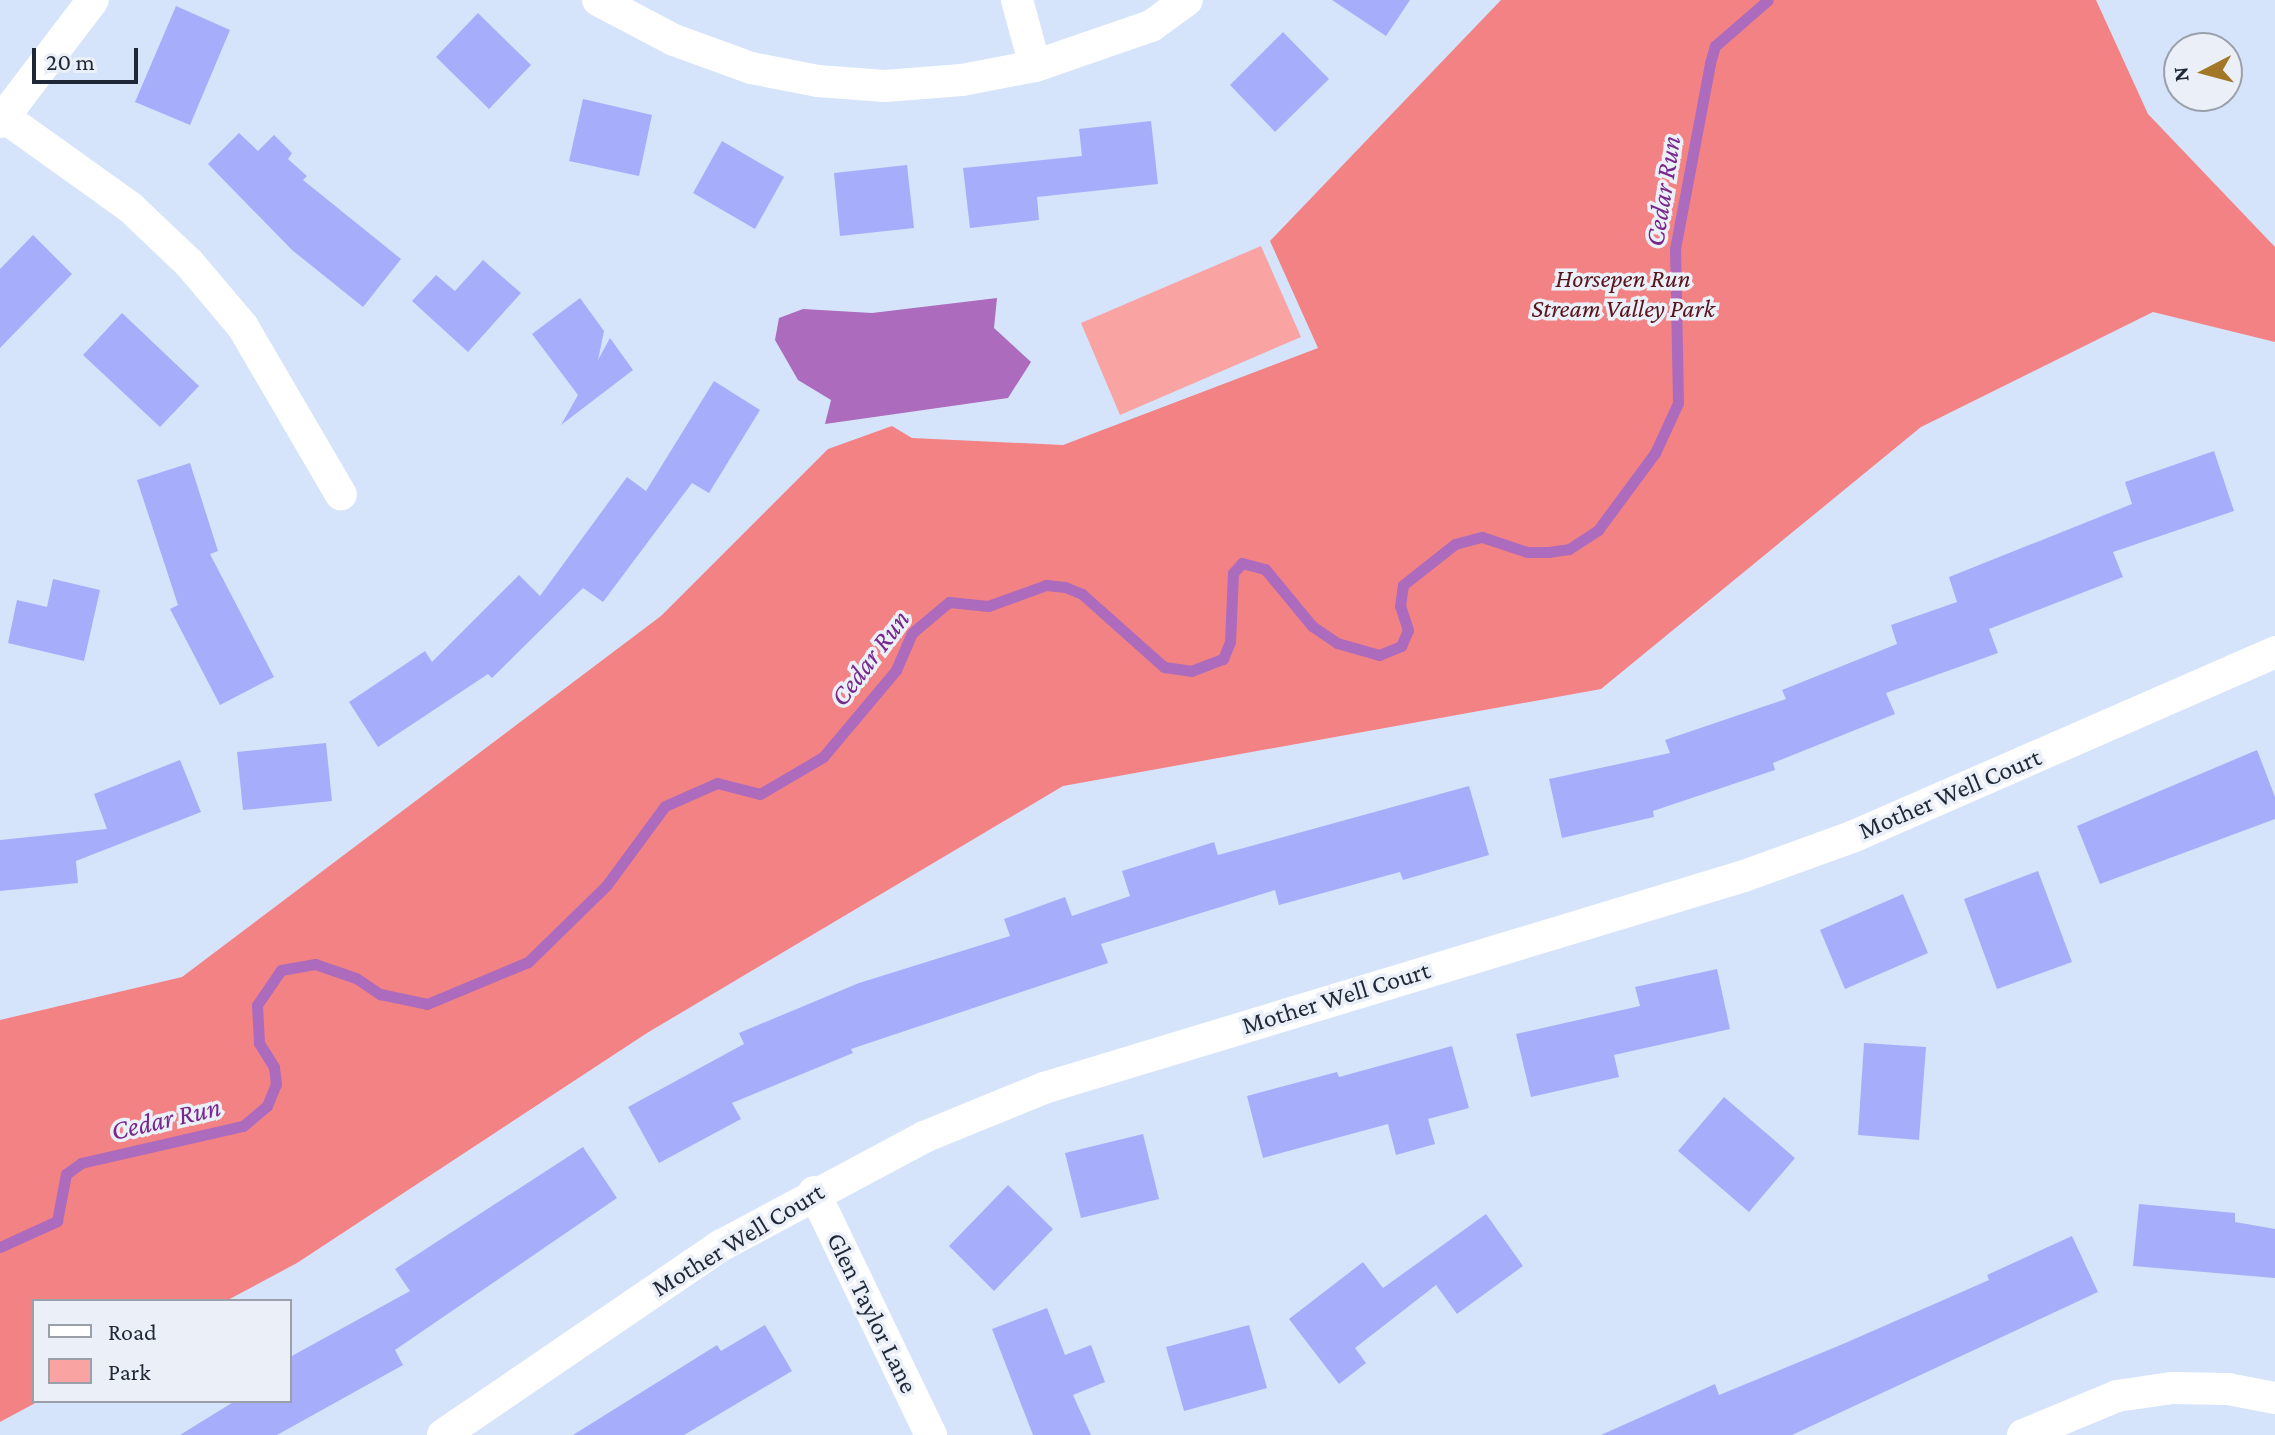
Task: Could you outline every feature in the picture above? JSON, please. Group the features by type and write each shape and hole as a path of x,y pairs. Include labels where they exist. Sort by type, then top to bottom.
{"street":[{"path":"93,0 2,120 131,208 189,263 243,327 341,495"},
{"path":"598,0 674,40 751,68 818,81 885,86 962,80 1035,66 1151,26 1187,0"},
{"path":"1017,0 1035,66"},
{"name":"Mother Well Court","path":"443,1435 722,1245 814,1192 924,1137 1044,1088 1744,876 1852,837 2275,652"},
{"name":"Glen Taylor Lane","path":"814,1192 931,1435"},
{"path":"2023,1435 2117,1396 2172,1388 2228,1389 2275,1398"}],"green space":[{"name":"Horsepen Run Stream Valley Park","path":"1501,0 2096,0 2148,114 2275,247 2275,342 2153,312 1921,427 1601,689 1063,786 647,1033 297,1263 230,1299 32,1299 32,1403 35,1403 0,1422 0,1020 182,977 661,616 828,449 892,426 912,438 1063,445 1318,348 1270,241"},
{"path":"1261,246 1301,337 1120,415 1081,323"}],"shaded area":[{"path":"997,298 994,328 1031,362 1008,398 825,424 831,400 798,380 775,340 779,318 803,309 872,313"}],"building":[{"path":"1332,0 1410,0 1386,36"},
{"path":"176,6 230,30 190,125 135,102"},
{"path":"478,13 531,65 489,109 436,57"},
{"path":"1283,32 1329,79 1275,132 1230,85"},
{"path":"583,99 652,115 639,176 569,161"},
{"path":"1151,121 1158,184 1037,197 1039,220 970,228 963,168 1082,156 1079,129"},
{"path":"239,133 258,151 274,135 292,153 288,159 307,176 303,180 401,259 363,307 292,250 208,164"},
{"path":"722,141 784,177 755,229 693,193"},
{"path":"907,165 914,228 840,236 834,173"},
{"path":"33,235 72,274 0,348 0,269"},
{"path":"483,260 521,293 468,352 412,301 436,275 455,291"},
{"path":"580,298 604,331 598,360 610,338 633,370 561,425 578,395 532,334"},
{"path":"122,313 199,386 160,427 83,355"},
{"path":"714,381 760,410 709,493 692,483 603,602 583,588 492,678 488,674 378,747 349,702 425,651 432,662 519,575 540,596 627,477 646,491"},
{"path":"2214,451 2234,511 2113,552 2123,577 1989,629 1998,653 1886,693 1895,714 1773,763 1775,770 1653,811 1654,817 1562,838 1549,779 1670,753 1665,740 1786,699 1782,690 1897,644 1891,625 1957,602 1949,577 2132,504 2125,482"},
{"path":"190,463 218,551 210,554 274,677 220,705 170,609 178,605 137,480"},
{"path":"53,579 100,590 84,661 8,643 17,600 47,607"},
{"path":"326,743 332,801 243,810 237,752"},
{"path":"2257,750 2275,797 2275,819 2100,884 2077,826"},
{"path":"180,760 201,812 76,861 78,883 0,891 0,840 107,829 94,794"},
{"path":"1469,786 1489,855 1403,880 1400,872 1279,905 1275,890 1101,944 1108,963 851,1049 853,1053 732,1103 741,1119 659,1163 628,1107 744,1044 739,1033 859,983 1010,936 1004,919 1065,897 1072,916 1130,896 1122,871 1214,842 1218,855"},
{"path":"2038,871 2072,962 1997,989 1964,899"},
{"path":"1903,894 1928,953 1845,989 1820,930"},
{"path":"1717,969 1730,1029 1614,1055 1619,1077 1531,1097 1516,1034 1640,1006 1635,987"},
{"path":"1864,1043 1926,1047 1919,1140 1858,1135"},
{"path":"1452,1046 1469,1108 1428,1119 1435,1144 1396,1155 1388,1124 1263,1158 1247,1096 1337,1072 1339,1077"},
{"path":"1724,1097 1795,1158 1749,1212 1678,1151"},
{"path":"1143,1134 1159,1199 1081,1218 1065,1153"},
{"path":"583,1147 617,1198 395,1350 403,1365 277,1435 180,1435 232,1403 292,1403 292,1356 410,1291 395,1269"},
{"path":"1008,1185 1053,1229 994,1291 949,1246"},
{"path":"2139,1204 2235,1213 2235,1222 2275,1229 2275,1278 2133,1266"},
{"path":"1486,1214 1523,1266 1457,1314 1436,1285 1355,1348 1366,1363 1339,1384 1289,1319 1363,1262 1383,1288"},
{"path":"2072,1236 2098,1292 1792,1435 1601,1435 1715,1384 1719,1395 1843,1344 1989,1280 1987,1275"},
{"path":"1047,1308 1065,1355 1091,1345 1105,1382 1073,1395 1091,1435 1033,1435 992,1329"},
{"path":"765,1325 792,1371 684,1435 573,1435 717,1345 721,1351"},
{"path":"1249,1325 1267,1388 1184,1411 1166,1347"}],"waterway":[{"name":"Cedar Run","path":"0,1247 57,1221 66,1174 81,1163 243,1126 267,1106 276,1084 274,1067 259,1043 257,1005 281,970 315,964 356,978 380,994 427,1004 528,962 606,886 665,806 717,783 760,794 823,757 896,670 912,633 949,602 988,606 1046,585 1065,587 1082,594 1164,667 1191,671 1223,659 1230,642 1233,573 1242,563 1265,569 1312,626 1337,643 1379,655 1401,646 1408,630 1400,606 1403,585 1455,544 1482,537 1527,552 1548,552 1569,549 1598,530 1655,453 1678,403 1675,249 1710,63 1715,46 1768,0"}]}
